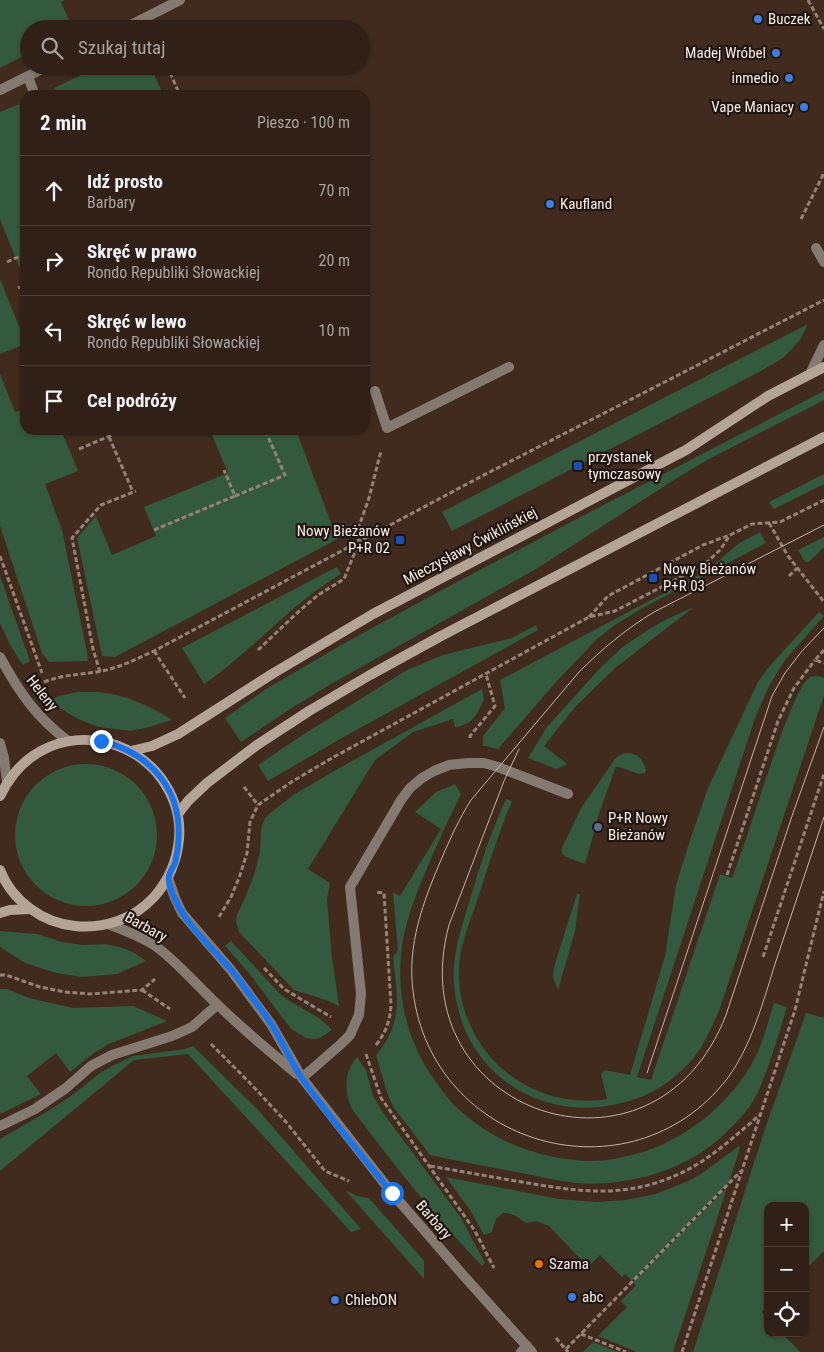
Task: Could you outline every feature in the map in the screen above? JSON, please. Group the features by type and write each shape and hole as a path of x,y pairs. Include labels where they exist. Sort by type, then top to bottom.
{"street":[{"path":"141,20 180,0"},
{"path":"0,90 32,75"},
{"path":"28,77 34,90"},
{"path":"816,248 824,262"},
{"path":"810,374 824,345"},
{"path":"375,391 387,428 509,367"},
{"name":"Mieczysławy Ćwiklińskiej","path":"131,751 152,746 178,734 272,674 373,614 686,450 768,396 824,367"},
{"path":"178,814 188,801 207,783 257,745 370,675 824,435"},
{"name":"Heleny","path":"0,657 21,694 37,714 68,741"},
{"path":"0,796 19,768 34,756 50,747 68,741 101,741 131,751 145,760 161,777 173,798 180,830 175,863 168,878 153,899 132,914 108,924 76,926 44,917 19,899 0,870"},
{"path":"0,743 8,782"},
{"path":"302,1078 350,1035 359,1015 361,994 350,887 410,788 422,778 449,765 484,763 568,794"},
{"name":"Barbary","path":"168,878 174,898 182,913 232,970 271,1024 302,1078 392,1193 527,1350"},
{"path":"0,913 30,908"},
{"name":"Barbary","path":"108,924 133,933 154,945 174,961 258,1042 302,1078"},
{"path":"0,1126 35,1109 66,1088 91,1066 112,1055 172,1036 192,1027 217,1004"}],"path":[{"path":"808,0 824,30"},
{"path":"171,75 178,90"},
{"path":"801,219 824,173"},
{"path":"7,262 20,256"},
{"path":"40,684 62,676 100,672 121,666 154,651 482,476 824,300"},
{"path":"256,652 318,595 344,579 359,542 358,530 369,498 387,428"},
{"path":"79,448 111,435 134,492 100,505 72,538 93,649 100,672"},
{"path":"154,530 284,475 267,435"},
{"path":"224,470 235,496"},
{"path":"589,617 608,596 702,545 730,535 752,524 780,522 824,500"},
{"path":"769,523 788,556 824,602"},
{"path":"214,922 231,897 239,878 247,853 250,822 258,805 332,758 589,617 615,611 704,565 720,550 730,535"},
{"path":"0,556 45,681"},
{"path":"789,576 797,568"},
{"path":"727,875 778,721 794,688 824,650"},
{"path":"154,651 186,701"},
{"path":"815,660 824,663"},
{"path":"469,746 470,736 494,706 486,674"},
{"path":"763,957 824,774"},
{"path":"242,784 258,805"},
{"path":"682,1352 796,1010 824,891"},
{"path":"0,975 6,975 40,987 90,994 142,990 156,977"},
{"path":"142,990 192,1027 249,1082 286,1122 325,1171"},
{"path":"498,1275 475,1232 430,1166 584,1192 632,1189 680,1174 718,1150 762,1113"},
{"path":"554,1336 567,1351 581,1334 741,1171"},
{"path":"581,1334 626,1352"}],"green space":[{"path":"0,0 65,0 61,2 69,20 20,20 20,58 0,68"},
{"path":"81,75 154,75 161,90 54,90 54,88"},
{"path":"20,105 20,269 0,219 0,112"},
{"path":"0,279 20,329 20,346 0,354"},
{"path":"808,324 800,340 783,358 759,372 452,531 442,512"},
{"path":"0,374 15,412 20,410 20,435 63,435 78,471 45,484 62,530 88,661 49,662 42,653 0,526"},
{"path":"824,391 824,400 709,459 536,569 331,684 241,742 225,718 266,689 440,591"},
{"path":"212,435 298,435 333,528 345,535 115,657 102,656 77,538 96,516 112,555 156,536 144,507 228,473"},
{"path":"824,474 824,484 774,509 769,502"},
{"path":"760,532 766,543 641,609 615,625 597,639 556,682 498,749 483,746 483,736 505,708 500,680 700,574 738,544"},
{"path":"824,537 824,547 809,562 805,562 798,550"},
{"path":"337,567 341,574 305,599 239,657 204,684 182,648"},
{"path":"0,576 30,661 23,665 10,645 0,623"},
{"path":"694,607 615,668 575,707 544,746 567,764 556,769 528,758 547,727 602,666 624,646 648,630"},
{"path":"819,612 824,616 785,660 769,686 755,718 637,1077 651,1080 720,874 732,878 790,711 803,684 809,678 815,676 822,677 824,678 824,695 720,1008 699,1051 687,1065 666,1083 643,1096 617,1104 587,1108 558,1105 531,1097 507,1083 487,1064 470,1041 459,1014 454,984 455,954 462,925 486,848 506,799 512,801 494,848 461,950 460,990 468,1021 484,1049 494,1061 506,1072 529,1087 554,1096 580,1101 607,1099 601,1074 605,1070 630,1075 665,956 676,885 708,788 758,682 767,669"},
{"path":"536,625 538,630 340,739 268,781 258,765 407,670 443,655 512,638"},
{"path":"482,689 484,700 476,715 466,724 455,727 453,719 413,732 375,760 308,869 330,883 327,899 332,958 339,1006 294,990 239,932 236,922 237,915 254,875 260,852 261,829 265,818 295,794"},
{"path":"78,692 98,692 117,695 155,710 172,720 131,731 99,727 78,719 50,701 59,696"},
{"path":"625,753 639,757 645,766 645,773 639,774 616,766 599,814 585,864 564,856 561,850 581,808 615,759"},
{"path":"86,764 113,770 125,776 136,785 145,796 151,808 157,835 151,862 145,874 136,885 125,894 113,900 86,906 59,900 47,894 36,885 27,874 21,862 15,835 21,808 27,796 36,785 47,776 59,770"},
{"path":"455,784 461,794 422,880 406,927 401,956 401,988 406,1018 416,1048 431,1075 451,1102 462,1112 488,1132 508,1142 537,1153 566,1159 596,1161 615,1159 643,1152 675,1138 717,1108 740,1082 754,1060 774,1003 787,1007 770,1062 754,1100 745,1113 718,1140 703,1151 669,1169 632,1180 595,1184 576,1183 430,1155 394,1108 388,1096 376,1055 385,1043 395,1020 397,996 393,957 398,950 393,892 400,896 441,829 415,812 436,792"},
{"path":"577,894 580,894 575,931 558,990 553,977 554,967"},
{"path":"0,931 37,934 62,942 83,945 105,944 120,947 133,952 146,961 117,974 82,977 56,973 25,963 3,949 0,946"},
{"path":"231,941 280,994 319,1018 332,1030 320,1038 314,1039 306,1038 291,1029 248,972 225,946"},
{"path":"0,989 7,989 29,998 73,1008 133,1006 167,1021 109,1044 70,1072 56,1053 27,1076 41,1094 0,1114"},
{"path":"806,1013 824,1018 824,1251 809,1266 809,1202 764,1202 764,1310 762,1312 764,1314 764,1337 786,1337 800,1352 693,1352 765,1129"},
{"path":"193,1046 259,1111 361,1229 351,1232 188,1054 134,1060 0,1171 0,1139 71,1096 100,1073 133,1056 185,1049"},
{"path":"357,1057 366,1070 373,1096 384,1114 461,1218 485,1263 482,1266 415,1190 352,1109 349,1102 347,1082 350,1069"},
{"path":"739,1146 729,1182 632,1281 625,1274 622,1277 600,1255 588,1267 549,1226 537,1221 526,1223 512,1214 503,1213 496,1219 492,1232 484,1235 470,1210 446,1177 559,1199 596,1202 625,1200 656,1194 688,1181 701,1174"},
{"path":"727,1188 673,1352 637,1352 598,1336 627,1307 621,1301 636,1285 633,1282"},
{"path":"345,1190 357,1196 369,1198 424,1261 424,1279"},
{"path":"593,1342 618,1352 583,1352"}],"tram line":[{"path":"824,525 654,612 624,632 579,672 471,800 455,829 434,876 418,924 412,957 413,991 428,1045 456,1088 495,1120 541,1140 590,1147 640,1140 686,1117 727,1079 749,1040 824,817"},
{"path":"647,1073 772,696 785,673 802,651 824,628"},
{"path":"519,749 504,781 449,925 443,990 461,1045 495,1085 541,1110 593,1118 645,1106 691,1072 726,1015 793,813 824,727"}],"place":[{"name":"Buczek","path":"758,19"},
{"name":"Madej Wróbel","path":"776,53"},
{"name":"inmedio","path":"789,78"},
{"name":"Vape Maniacy","path":"804,107"},
{"name":"Kaufland","path":"550,204"},
{"name":"przystanek tymczasowy","path":"578,466"},
{"name":"Nowy Bieżanów P+R 02","path":"400,540"},
{"name":"Nowy Bieżanów P+R 03","path":"653,578"},
{"name":"P+R Nowy Bieżanów","path":"598,827"},
{"name":"Szama","path":"539,1264"},
{"name":"abc","path":"572,1297"},
{"name":"ChlebON","path":"335,1300"}],"route":[{"path":"101,741 131,751 145,760 166,784 178,814 180,830 175,863 168,878 174,898 182,913 232,970 271,1024 302,1078 392,1193"}]}
